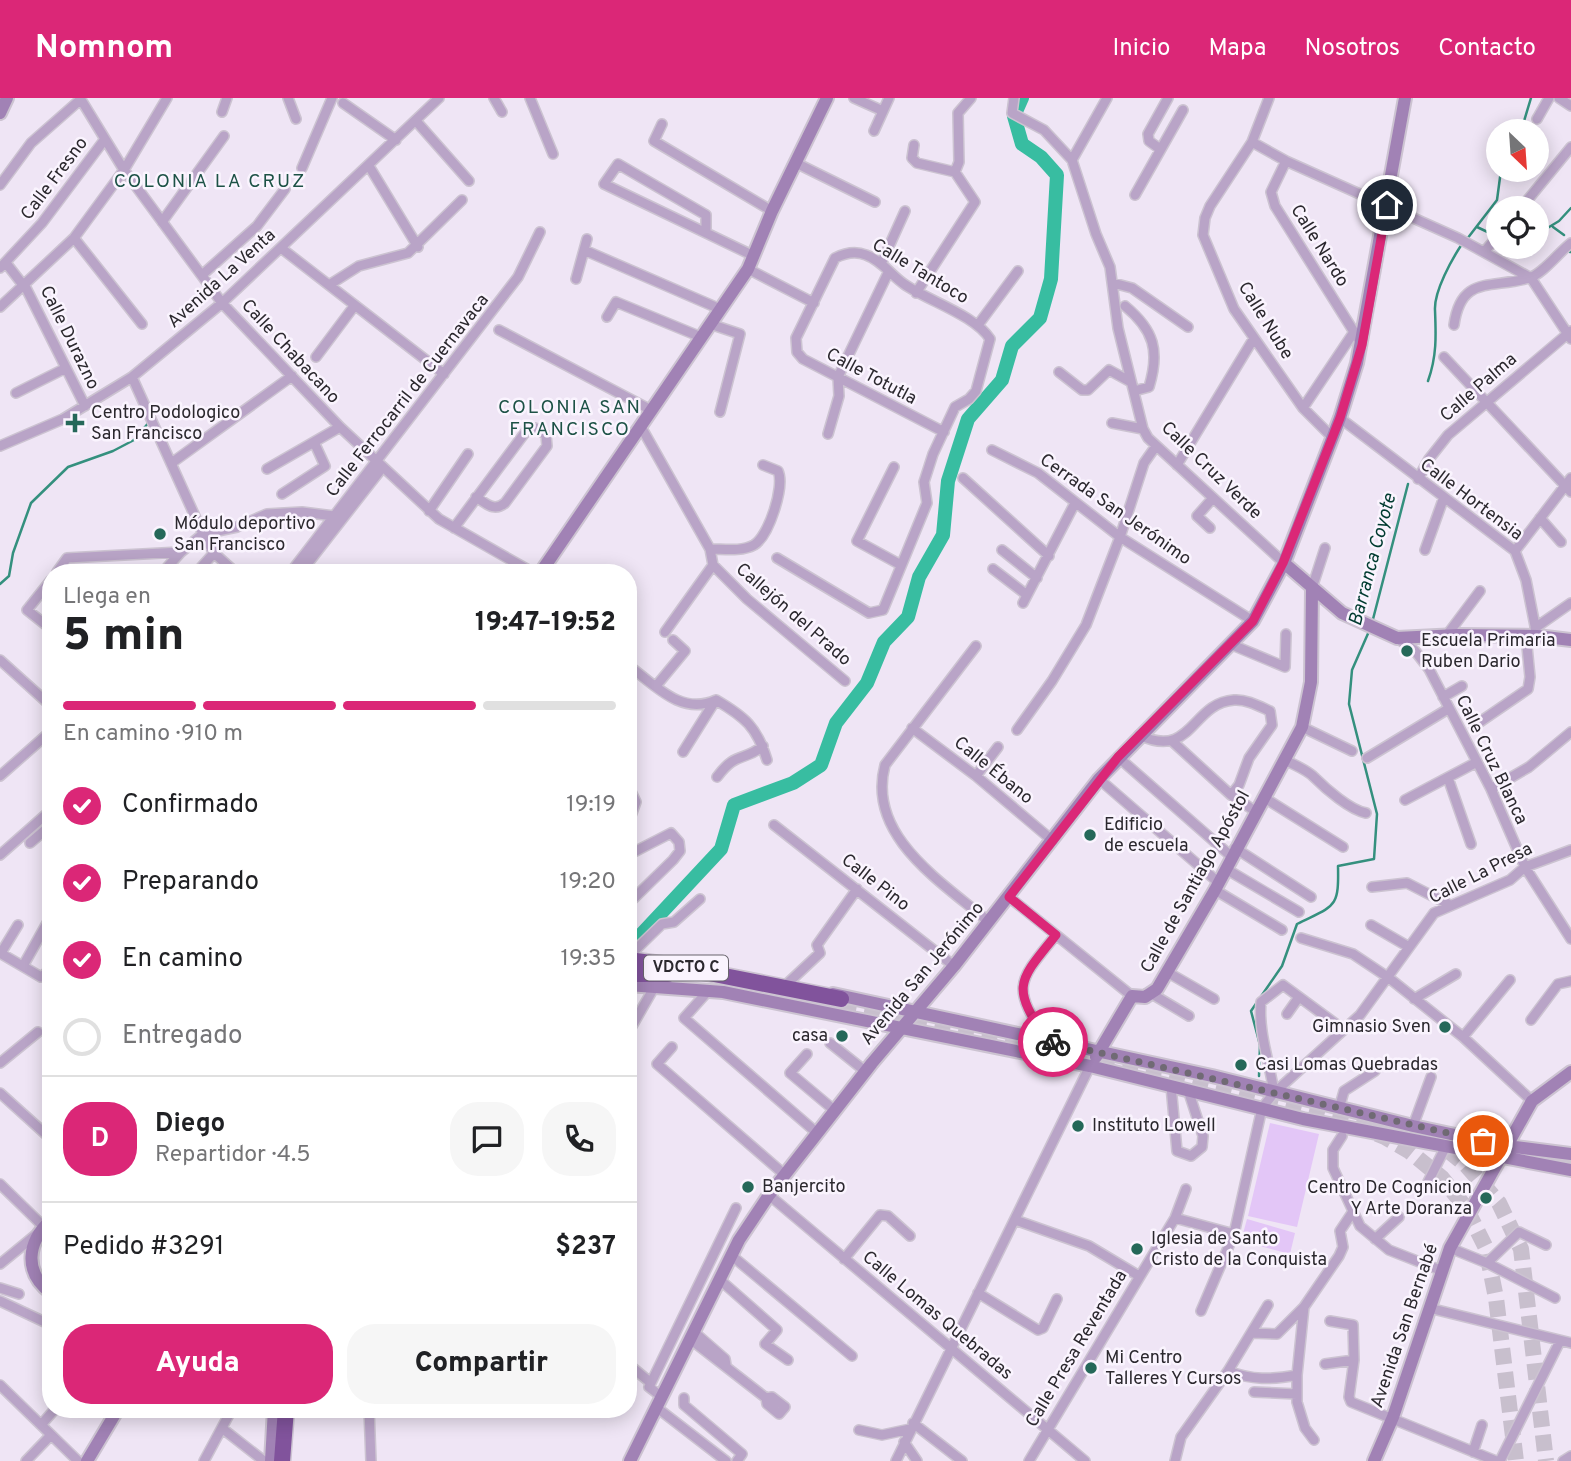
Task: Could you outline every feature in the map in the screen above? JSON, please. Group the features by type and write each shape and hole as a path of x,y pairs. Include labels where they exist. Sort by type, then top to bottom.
{"highway":[{"name":"VDCTO C","path":"637,968 674,965 840,1004 637,970"},
{"path":"637,973 652,980 674,975"},
{"path":"273,1461 275,1418"},
{"path":"282,1461 285,1418"}],"main road":[{"path":"0,113 7,98"},
{"path":"546,564 748,269 749,253 827,98"},
{"name":"Avenida San Jerónimo","path":"630,1461 719,1279 769,1195 865,1071 918,1012 1099,779 1253,621 1283,563 1340,418 1362,345 1405,98"},
{"name":"Calle Cruz Verde","path":"1283,563 1342,614 1397,638 1533,633 1570,643"},
{"name":"Calle de Santiago Apóstol","path":"1132,996 1138,998 1152,994 1167,972 1217,886 1302,727 1311,682 1312,588"},
{"path":"637,969 710,967 870,1001 1099,1051 1339,1108 1567,1169"},
{"path":"652,980 1090,1066 1262,1108 1446,1148 1571,1153"},
{"path":"1090,1066 1132,996"},
{"path":"866,1021 870,1001"},
{"path":"928,1034 928,1024 934,1016"},
{"name":"Avenida San Bernabé","path":"1374,1461 1393,1417 1440,1270 1450,1248 1532,1101 1571,1072"},
{"path":"42,1230 31,1249 30,1264 36,1279 42,1285"},
{"path":"86,1461 112,1418"},
{"path":"288,1461 291,1418"}],"street":[{"path":"0,307 74,239 124,170 167,98"},
{"path":"222,112 227,98"},
{"path":"288,98 296,119"},
{"path":"302,168 332,98"},
{"name":"Avenida La Venta","path":"0,446 63,419 132,377 222,303 439,98"},
{"path":"494,98 502,112"},
{"path":"530,98 553,154"},
{"path":"854,98 883,111"},
{"path":"874,131 889,98"},
{"path":"955,172 959,162 958,113 971,98"},
{"path":"1014,98 1013,113 1044,130 1072,160 1107,98"},
{"path":"1160,149 1149,141 1148,134 1168,98"},
{"name":"Calle Nube","path":"1269,98 1252,142 1210,206 1202,227 1206,246 1234,309 1303,408 1332,437"},
{"path":"1537,119 1549,98"},
{"path":"1559,98 1571,106"},
{"path":"0,185 31,143 81,99"},
{"name":"Calle Chabacano","path":"81,99 124,170 222,303 340,427 429,510 454,528 519,564"},
{"path":"343,103 396,140"},
{"path":"1135,195 1184,110"},
{"path":"415,121 469,181"},
{"path":"662,124 654,142 772,211"},
{"path":"162,222 225,136"},
{"name":"Calle Fresno","path":"3,265 42,223 105,139"},
{"path":"1252,142 1286,161 1458,238 1531,278 1570,334"},
{"path":"914,145 912,158 918,163 955,172 975,202 916,293"},
{"path":"1531,196 1571,147"},
{"name":"Calle Cruz Verde","path":"1072,160 1113,283 1118,328 1143,429 1156,446 1283,563"},
{"name":"Calle Nardo","path":"1286,161 1273,186 1273,199 1362,345"},
{"path":"796,163 875,202"},
{"path":"706,233 706,215 618,164 604,184 706,233 749,253"},
{"path":"369,166 418,247"},
{"path":"202,275 257,226 285,190"},
{"path":"329,285 359,266 374,260 392,259 418,247 462,200"},
{"path":"881,264 905,211"},
{"name":"Calle Ferrocarril de Cuernavaca","path":"297,564 377,464 518,277 540,233"},
{"path":"74,239 142,324"},
{"path":"576,279 587,239"},
{"path":"1454,325 1459,302 1468,292 1490,284 1531,278 1571,243"},
{"path":"281,248 444,374"},
{"path":"584,250 720,309"},
{"name":"Calle Tantoco","path":"814,303 835,258 843,253 863,253 916,293 978,325 990,339 976,391 969,399 955,407 944,432"},
{"name":"Calle Durazno","path":"3,265 24,284 85,406"},
{"path":"748,269 814,303"},
{"path":"978,325 1018,271"},
{"path":"828,434 839,396 838,377 888,273"},
{"path":"1113,283 1132,288 1188,327"},
{"path":"607,317 616,302 701,337"},
{"name":"Calle Totutla","path":"814,303 796,338 797,352 803,359 944,432"},
{"path":"316,358 355,305"},
{"path":"1059,372 1082,390 1088,390 1109,370 1133,386 1149,387 1156,365 1152,338 1144,322 1125,306"},
{"path":"710,324 740,334 720,412"},
{"path":"499,330 651,410"},
{"path":"1303,408 1354,332"},
{"name":"Calle Palma","path":"1418,479 1438,445 1485,402 1570,334"},
{"path":"1177,465 1254,338"},
{"path":"1444,357 1485,402 1569,485 1515,551"},
{"path":"16,393 66,368"},
{"path":"173,462 292,376"},
{"path":"132,377 173,462 203,534 214,554 226,564"},
{"name":"Calle Hortensia","path":"1340,418 1515,551 1526,580 1533,633 1530,684 1528,689 1474,726"},
{"path":"1112,423 1143,429"},
{"name":"Callejón del Prado","path":"640,425 710,550 713,565 747,599 845,681"},
{"path":"267,469 340,427"},
{"path":"454,528 476,497 527,430 535,428 546,435 547,446 505,503 499,508 492,507 476,497"},
{"path":"777,558 869,612 883,610 927,503 924,482 944,432"},
{"path":"282,494 325,466 314,442"},
{"path":"1017,730 1052,681 1086,625 1120,537 1144,463 1156,446"},
{"name":"Cerrada San Jerónimo","path":"992,450 1038,473 1120,537 1253,621"},
{"path":"429,510 468,454"},
{"path":"307,564 379,472 377,464"},
{"path":"710,550 744,549 762,538 774,512 782,479 778,471 763,465"},
{"path":"894,467 857,541 901,565"},
{"path":"963,478 1049,556"},
{"path":"1425,550 1444,497"},
{"path":"1210,528 1197,516 1213,498"},
{"path":"993,569 1025,599 1075,503"},
{"path":"170,564 203,534 237,527 267,514 302,512 334,516"},
{"path":"1540,518 1561,542"},
{"path":"1312,588 1325,548"},
{"path":"1002,550 1037,578"},
{"path":"63,564 67,558 181,552"},
{"path":"205,564 214,554"},
{"path":"665,632 713,565"},
{"path":"42,591 27,610 42,622"},
{"path":"1447,635 1479,591"},
{"path":"1533,633 1571,603"},
{"path":"1230,644 1285,667 1286,634"},
{"name":"Calle Cruz Blanca","path":"1397,638 1419,655 1443,696 1491,789 1525,867 1571,939"},
{"path":"656,686 685,651 673,640"},
{"path":"976,646 885,765 880,785 890,827 903,845 989,922"},
{"path":"0,660 42,698"},
{"path":"637,672 678,703 694,707 716,700"},
{"path":"1443,696 1462,686"},
{"path":"1139,735 1157,743 1173,742 1218,703 1235,699 1270,711 1272,725 1249,758 1239,785 1231,795"},
{"path":"716,700 752,726 767,760"},
{"path":"682,752 716,700"},
{"path":"1367,758 1448,709"},
{"path":"1302,727 1352,751"},
{"name":"Calle Ébano","path":"912,728 976,776 1053,841"},
{"path":"1491,789 1529,767 1571,732"},
{"path":"0,776 42,739"},
{"path":"1173,742 1231,795 1255,811"},
{"path":"717,776 734,758 755,752 763,746"},
{"path":"976,776 998,747"},
{"path":"1118,757 1231,858 1299,912"},
{"path":"1285,760 1315,777 1324,789 1340,796 1353,808 1366,813"},
{"path":"1405,800 1477,762"},
{"path":"1448,778 1471,844"},
{"path":"1099,779 1217,886 1282,930"},
{"path":"1263,797 1343,847"},
{"path":"0,855 42,818"},
{"name":"Calle Pino","path":"774,825 954,966"},
{"path":"30,843 42,833"},
{"path":"637,850 671,833 679,842 680,851 637,895"},
{"name":"Calle La Presa","path":"1274,1093 1344,1030 1389,978 1434,913 1510,880 1525,867 1571,850"},
{"path":"1231,858 1311,897"},
{"path":"1372,887 1407,883 1450,905"},
{"path":"788,984 820,953 817,945 857,888"},
{"path":"1009,897 1132,996"},
{"path":"637,958 662,924 674,922 700,899"},
{"path":"18,925 1,953 42,976"},
{"path":"1371,925 1409,947"},
{"path":"23,966 42,932"},
{"path":"1047,1040 1028,1013 1022,991 1025,974 1056,935"},
{"path":"1301,939 1353,954 1389,978 1463,1037 1532,1101"},
{"path":"1167,972 1213,999"},
{"path":"1413,999 1456,974"},
{"path":"637,1013 652,980"},
{"path":"1463,1037 1510,981"},
{"path":"1531,1020 1558,984 1571,981"},
{"path":"1201,1311 1234,1234 1262,1108 1274,1093 1260,1012 1261,1002 1283,985 1344,1030"},
{"path":"709,990 684,1018 817,1133"},
{"path":"1152,994 1189,1016"},
{"path":"1287,1014 1299,997"},
{"path":"0,1063 38,1032"},
{"path":"830,1043 865,1071"},
{"path":"672,1047 657,1064 785,1175"},
{"path":"807,1054 790,1073 834,1110"},
{"path":"896,1461 1090,1066"},
{"path":"1339,1108 1344,1091 1375,1070"},
{"path":"1413,1126 1431,1077"},
{"path":"1171,1086 1177,1151 1191,1156 1202,1147 1203,1136 1188,1090"},
{"path":"0,1093 42,1131"},
{"path":"1342,1136 1333,1150 1332,1163 1360,1226 1389,1250 1440,1270"},
{"path":"1425,1188 1446,1148"},
{"path":"1567,1169 1571,1179"},
{"path":"0,1184 42,1225"},
{"name":"Calle Presa Reventada","path":"1029,1461 1175,1218 1186,1189"},
{"name":"Calle Lomas Quebradas","path":"769,1195 1085,1461"},
{"path":"650,1385 736,1208"},
{"path":"1252,1333 1277,1334 1304,1307 1339,1256 1343,1247 1340,1230 1352,1213"},
{"path":"844,1259 880,1215 888,1216 910,1236"},
{"path":"1375,1239 1399,1217"},
{"path":"1175,1218 1234,1234"},
{"path":"1015,1220 1089,1246 1139,1276"},
{"path":"0,1264 42,1229"},
{"path":"1487,1263 1519,1232 1546,1245"},
{"path":"1450,1248 1487,1263 1555,1298"},
{"path":"732,1255 852,1356"},
{"path":"719,1279 777,1330 765,1344 788,1360"},
{"path":"0,1288 19,1294"},
{"path":"978,1293 1038,1330 1043,1328 1057,1299"},
{"path":"0,1301 42,1321"},
{"path":"1175,1461 1181,1437 1228,1371 1268,1305"},
{"path":"1304,1307 1297,1394 1305,1429 1314,1440"},
{"path":"1330,1321 1353,1325 1354,1360 1349,1400 1498,1461 1567,1340 1429,1308"},
{"path":"692,1335 720,1364 726,1365 766,1398"},
{"path":"1325,1364 1354,1360"},
{"path":"1228,1371 1248,1378 1274,1380 1297,1375"},
{"path":"637,1373 650,1385 659,1402 726,1461"},
{"path":"0,1385 78,1461"},
{"path":"1254,1392 1297,1394"},
{"path":"684,1398 684,1405 742,1454 737,1461"},
{"path":"41,1425 47,1418"},
{"path":"204,1461 228,1418"},
{"path":"369,1418 371,1461"},
{"path":"1473,1452 1482,1425"},
{"path":"859,1430 882,1435 912,1426"},
{"path":"912,1426 962,1461"},
{"path":"223,1429 264,1461"},
{"path":"26,1461 51,1435"},
{"path":"904,1442 917,1461"}],"shaded area":[{"path":"1270,1123 1319,1134 1297,1227 1248,1216"},
{"path":"1247,1219 1295,1233 1290,1254 1241,1241"}],"waterway":[{"path":"637,939 721,849 734,805 793,783 821,765 836,723 867,683 884,642 908,617 919,577 943,535 948,481 968,419 1002,380 1012,346 1040,318 1051,279 1057,175 1041,157 1022,144 1014,116 1022,98"},
{"path":"1525,119 1531,98"},
{"path":"1467,239 1497,200 1499,182"},
{"path":"1549,227 1571,208"},
{"path":"1477,227 1486,231"},
{"path":"1553,227 1564,235"},
{"path":"1428,381 1436,337 1435,302 1440,285 1462,244"},
{"path":"0,584 9,576 13,553 31,503 68,467 113,451 134,440 150,421"},
{"name":"Barranca Coyote","path":"1372,623 1408,484"},
{"name":"Barranca Coyote","path":"1259,1076 1260,1045 1251,1011 1282,966 1297,924 1332,904 1337,891 1338,866 1374,859 1377,814 1349,704 1352,670 1370,629"}],"tunnel":[{"path":"840,1009 1177,1077 1338,1118 1385,1137 1409,1151 1442,1178 1466,1208 1486,1248 1496,1298 1516,1461"},
{"path":"1407,1125 1441,1145 1466,1165 1499,1203 1521,1249 1546,1461"}],"way so far":[{"path":"1053,1042 1212,1076 1286,1096 1483,1141"}],"place":[{"name":"Centro Podologico San Francisco","path":"75,423"},
{"name":"Módulo deportivo San Francisco","path":"160,534"},
{"name":"Escuela Primaria Ruben Dario","path":"1407,651"},
{"name":"Edificio de escuela","path":"1090,835"},
{"name":"Gimnasio Sven","path":"1445,1027"},
{"name":"casa","path":"842,1036"},
{"name":"Casi Lomas Quebradas","path":"1241,1065"},
{"name":"Instituto Lowell","path":"1078,1126"},
{"name":"Banjercito","path":"748,1187"},
{"name":"Centro De Cognicion Y Arte Doranza","path":"1486,1198"},
{"name":"Iglesia de Santo Cristo de la Conquista","path":"1137,1249"},
{"name":"Mi Centro Talleres Y Cursos","path":"1091,1368"}],"district":[{"name":"COLONIA LA CRUZ","path":"210,182"},
{"name":"COLONIA SAN FRANCISCO","path":"570,419"}],"route":[{"path":"1053,1042 1047,1040 1028,1013 1022,991 1025,974 1056,935 1009,897 1118,757 1253,621 1283,563 1340,418 1362,345 1387,205"}]}
